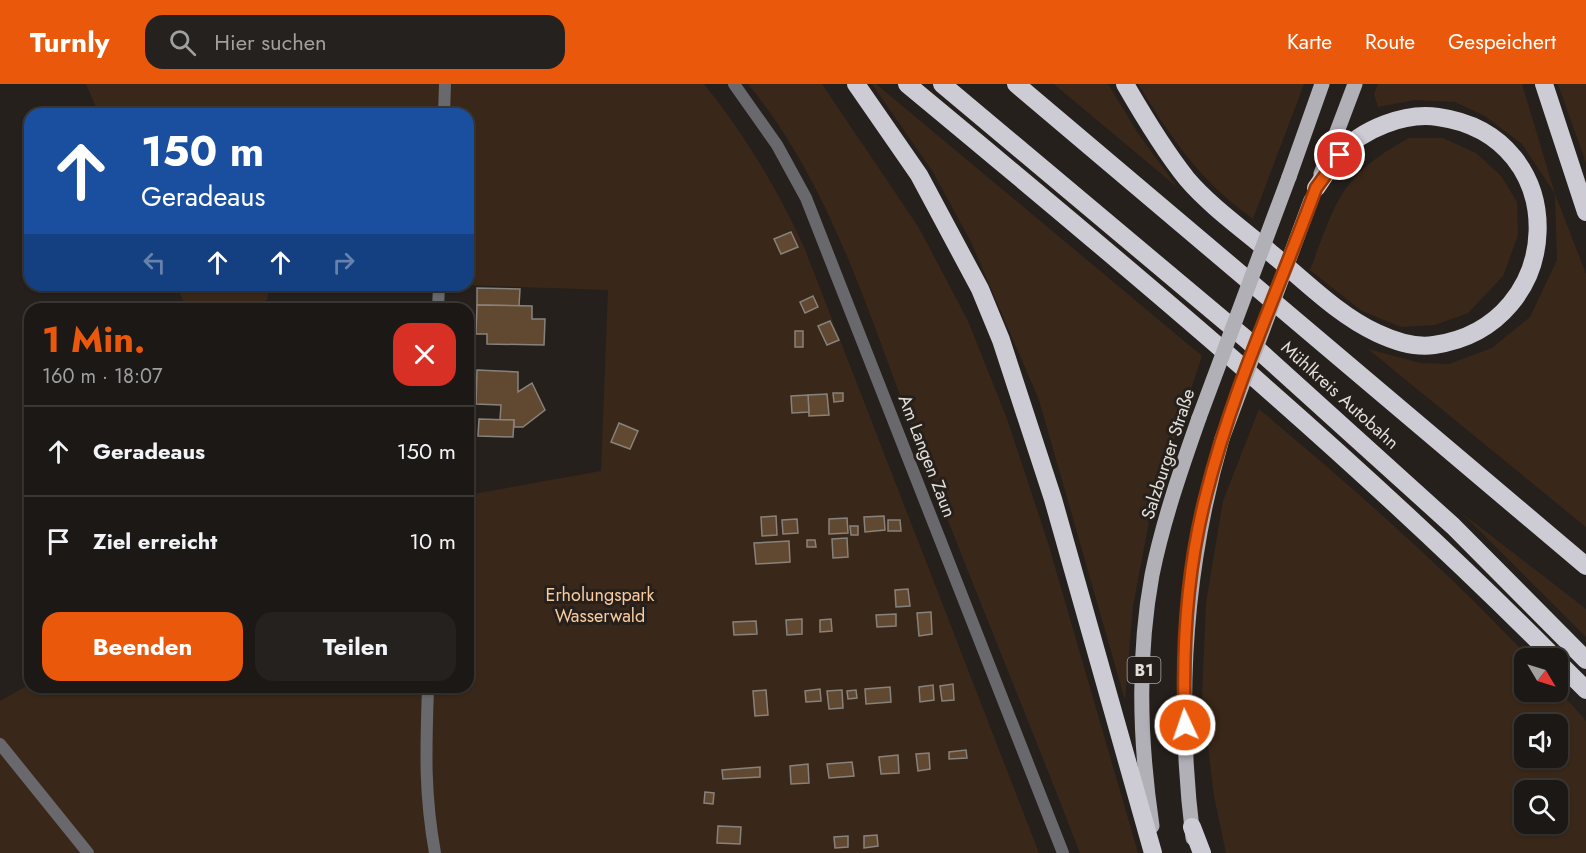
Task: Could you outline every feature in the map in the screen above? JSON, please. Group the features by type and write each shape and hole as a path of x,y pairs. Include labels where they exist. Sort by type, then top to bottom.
{"highway":[{"path":"856,84 920,175 980,289 1001,340 1053,499 1155,853"},
{"path":"907,84 1282,400 1430,536 1544,648"},
{"name":"Mühlkreis Autobahn","path":"942,84 1255,346 1453,526 1586,660"},
{"name":"Mühlkreis Autobahn","path":"1016,84 1586,566"},
{"path":"1125,84 1161,146 1189,181 1346,315 1377,334 1411,345 1434,345 1476,331 1515,301 1536,256 1539,232 1532,187 1518,162 1504,146 1471,125 1432,116 1392,122 1352,142 1340,155 1313,194"},
{"path":"1544,84 1586,212"},
{"path":"1568,672 1586,690"},
{"path":"1192,827 1202,853"}],"main road":[{"name":"Salzburger Straße","path":"1155,853 1145,779 1142,703 1152,576 1174,490 1322,84"},
{"name":"B1","path":"1195,853 1183,689 1189,597 1205,497 1222,439 1355,84"}],"street":[{"path":"444,108 445,84"},
{"name":"Am Langen Zaun","path":"734,84 777,145 810,208 1063,853"},
{"path":"428,693 424,776 435,853"},
{"path":"0,744 88,853"}],"green space":[{"name":"Erholungspark Wasserwald","path":"86,84 704,84 759,162 804,247 1039,853 0,853 0,701 24,687 24,693 474,693 474,494 601,471 608,290 474,285 474,108 96,108"},
{"path":"748,84 822,84 919,228 968,321 1007,419 1048,543 1138,853 1080,853 845,252 803,164 777,123"},
{"path":"872,84 876,84 1202,356 1152,506 1133,606 1125,700 1039,400 971,242 933,172"},
{"path":"1054,84 1108,84 1139,135 1177,187"},
{"path":"1138,84 1304,84 1253,219 1216,189 1188,158"},
{"path":"1378,84 1522,84 1555,194 1522,144 1485,116 1455,102 1414,100 1378,107 1374,94"},
{"path":"1558,84 1586,84 1586,163"},
{"path":"1409,138 1443,138 1476,153 1501,176 1517,202 1518,235 1503,276 1468,313 1435,325 1401,327 1362,311 1310,270 1335,207 1354,178 1368,165"},
{"path":"1555,194 1586,274 1586,527 1368,349 1420,363 1449,364 1492,348 1530,317 1557,260"},
{"path":"179,291 268,291 267,300 260,303 184,303"},
{"path":"1259,409 1431,560 1519,648 1514,648 1514,702 1568,701 1586,721 1586,853 1226,853 1214,796 1202,696 1206,603 1223,501"},
{"path":"1463,514 1586,609 1586,637"}],"building":[{"path":"791,232 798,247 781,254 774,239"},
{"path":"477,288 520,289 519,306 477,305"},
{"path":"813,296 818,307 805,313 800,302"},
{"path":"477,305 532,306 532,319 545,319 544,345 487,344 487,334 476,334"},
{"path":"830,321 839,340 827,345 818,326"},
{"path":"795,331 803,331 803,347 795,347"},
{"path":"477,370 518,372 518,392 532,383 545,410 523,427 514,427 514,420 500,420 501,405 476,404"},
{"path":"833,393 843,393 843,401 834,402"},
{"path":"827,394 829,415 809,416 808,395"},
{"path":"808,395 809,412 792,413 791,396"},
{"path":"479,419 514,420 513,437 478,436"},
{"path":"619,423 638,431 630,449 611,442"},
{"path":"776,516 777,535 762,536 761,517"},
{"path":"884,516 885,530 865,532 864,517"},
{"path":"847,518 848,533 829,534 829,519"},
{"path":"797,519 798,533 783,534 782,520"},
{"path":"888,520 900,520 901,531 888,531"},
{"path":"850,526 858,526 858,535 851,535"},
{"path":"847,538 848,557 833,558 832,539"},
{"path":"807,540 815,540 816,547 807,547"},
{"path":"789,541 790,562 756,564 754,543"},
{"path":"908,589 910,606 896,607 895,590"},
{"path":"931,612 932,634 919,636 917,613"},
{"path":"896,614 896,626 877,627 876,615"},
{"path":"802,619 802,634 787,635 786,620"},
{"path":"831,619 832,631 820,632 820,620"},
{"path":"756,621 757,634 734,635 733,622"},
{"path":"953,684 954,700 942,701 940,686"},
{"path":"933,685 934,700 920,702 919,687"},
{"path":"890,687 891,702 866,704 865,689"},
{"path":"820,689 821,701 806,702 805,691"},
{"path":"766,690 768,715 755,716 753,691"},
{"path":"842,690 843,708 829,709 827,691"},
{"path":"856,690 857,698 848,699 847,691"},
{"path":"966,750 967,758 949,759 949,752"},
{"path":"929,753 930,769 918,771 916,754"},
{"path":"898,755 899,773 881,774 879,757"},
{"path":"852,762 854,776 829,778 827,764"},
{"path":"808,764 809,783 791,784 790,766"},
{"path":"760,767 760,777 723,779 722,770"},
{"path":"705,792 714,793 713,804 704,803"},
{"path":"718,826 741,827 740,844 717,843"},
{"path":"877,835 878,846 864,848 864,836"},
{"path":"848,836 848,847 835,848 834,837"}],"route":[{"path":"1185,725 1183,689 1189,597 1205,497 1222,439 1316,188 1340,155"}]}
